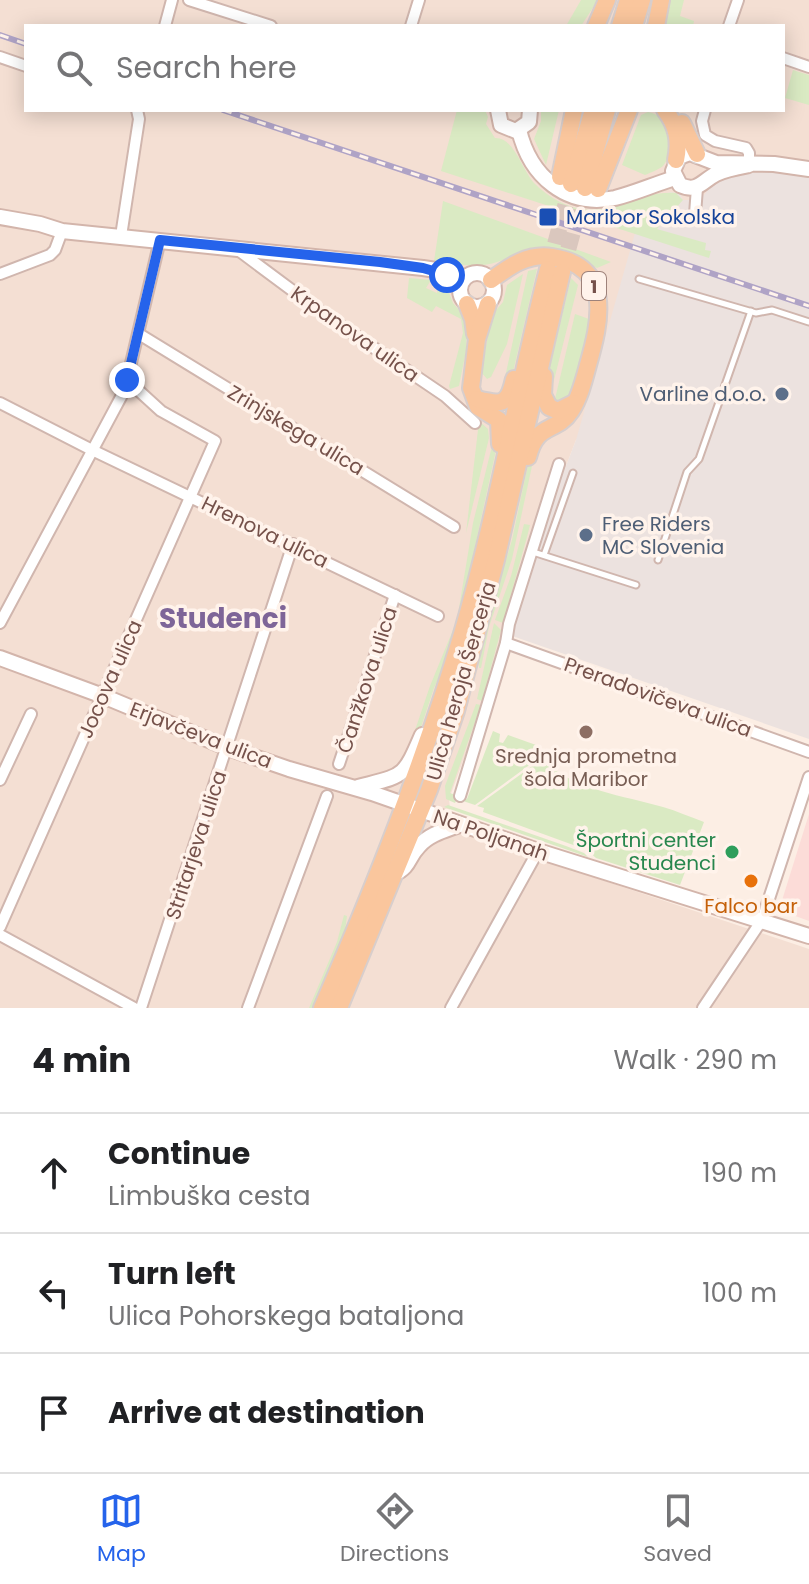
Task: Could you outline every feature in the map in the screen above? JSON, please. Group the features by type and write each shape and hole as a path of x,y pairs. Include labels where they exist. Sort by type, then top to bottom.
{"main road":[{"path":"595,24 607,0"},
{"path":"621,24 628,0"},
{"path":"635,24 642,0"},
{"path":"656,24 661,0"},
{"path":"574,112 578,184"},
{"path":"578,184 593,112"},
{"path":"578,184 606,112"},
{"path":"578,184 628,112"},
{"path":"667,112 678,138 676,160"},
{"path":"678,112 702,157"},
{"name":"1","path":"491,280 514,264 546,256 560,258 575,265 591,281 600,302 599,329 576,402 566,417 537,434 531,444 523,478 506,489"},
{"name":"1","path":"475,399 496,403 507,398 516,367 537,346 555,270"},
{"path":"467,304 477,339 471,382 475,399"},
{"path":"477,339 488,304"},
{"name":"1","path":"537,346 547,363 544,401 551,409 558,411 576,402"},
{"name":"Ulica heroja Šercerja","path":"339,1008 394,874 413,807 456,711 490,585 506,489 537,346"},
{"name":"1","path":"322,1008 413,807 433,729 506,489 496,464 501,423 478,407 475,399"}],"street":[{"path":"189,0 265,24"},
{"path":"412,24 419,0"},
{"path":"730,24 738,0"},
{"path":"166,24 172,1"},
{"path":"0,57 24,65"},
{"path":"785,59 809,67"},
{"path":"121,236 139,119 137,112"},
{"path":"498,112 501,125 509,130 519,130 529,122 530,112"},
{"path":"705,112 702,128 705,135 715,141 746,148 749,165"},
{"path":"519,130 525,151 542,177 562,192 575,197 601,200 618,197 675,178"},
{"path":"749,165 716,174 702,184 684,187 675,178 673,167 676,160 686,154 749,165 809,169"},
{"path":"695,214 702,184 709,172 702,157"},
{"path":"0,217 62,231 423,268 436,270 461,283"},
{"path":"0,274 50,255 62,231"},
{"path":"0,623 127,380 160,240"},
{"name":"Krpanova ulica","path":"234,247 324,314 445,396 475,423"},
{"path":"469,274 485,274 491,280 495,290 488,304 478,307 467,304 460,295 461,283 469,274"},
{"name":"Zrinjskega ulica","path":"139,334 454,527"},
{"name":"Jocova ulica","path":"0,927 215,441 161,411 127,380"},
{"name":"Hrenova ulica","path":"0,403 438,616"},
{"path":"460,796 559,464"},
{"name":"Stritarjeva ulica","path":"141,1008 293,544"},
{"name":"Čanžkova ulica","path":"339,764 395,595"},
{"name":"Preradovičeva ulica","path":"506,643 809,752"},
{"name":"Erjavčeva ulica","path":"0,658 103,696 228,748 413,807"},
{"path":"0,780 31,714"},
{"path":"355,788 399,776 409,765 422,735 433,729"},
{"path":"703,1008 762,920 809,777"},
{"path":"248,1008 327,796"},
{"name":"Na Poljanah","path":"413,807 538,851 809,936"},
{"path":"394,874 407,868 417,847 426,839 459,825"},
{"path":"451,1008 538,851"},
{"path":"0,935 134,1008"}],"lane":[{"path":"639,279 751,311 772,310 809,322"},
{"path":"658,560 687,472 699,459 751,311"},
{"path":"544,555 573,473"},
{"path":"532,551 636,585"}],"shaded area":[{"path":"0,0 809,0 809,177 790,171 576,440 517,593 485,701 449,799 452,830 809,949 809,1008 0,1008"},
{"path":"753,170 790,171 809,177 809,739 504,633 576,440 645,198 671,192 680,194 683,200 700,200 714,182 727,174"},
{"path":"809,814 809,921 779,910"}],"green space":[{"path":"581,0 598,0 582,24 567,24"},
{"path":"670,0 684,0 680,16 694,21 693,24 665,24"},
{"path":"793,70 809,75 809,105 785,98"},
{"path":"456,112 486,112 486,124 495,138 507,143 534,183 560,202 592,210 661,193 676,193 683,200 657,229 706,243 705,250 711,251 709,258 441,171"},
{"path":"541,112 559,112 546,165 534,139"},
{"path":"648,112 662,119 666,126 670,151 663,166 645,175 622,165 641,115"},
{"path":"443,201 611,262 597,268 568,252 549,248 533,249 481,265 434,261"},
{"path":"537,269 510,385 501,396 528,271"},
{"path":"523,274 507,344 491,377 487,379 481,372 492,315 503,302 507,285"},
{"path":"409,278 431,280 426,288 437,293 439,284 448,290 453,303 465,317 466,351 459,386 450,389 449,386 463,333 461,319 436,306 432,312 407,298"},
{"path":"571,278 578,285 550,396 546,383"},
{"path":"575,314 589,319 586,339 570,392 564,401 559,402 555,399"},
{"path":"479,421 488,429 489,438 466,533"},
{"path":"498,441 454,643 434,688 414,748 409,748 457,620 473,523 493,442"},
{"path":"531,450 535,452 512,559 479,668 478,653 512,540"},
{"path":"524,524 530,525 503,623 495,620 511,576"},
{"path":"494,623 501,630 482,701 477,699"},
{"path":"476,704 481,705 450,793 467,799 493,731 500,734 499,742 503,743 508,735 536,745 543,755 475,805 457,799 455,803 446,799 445,786"},
{"path":"542,759 583,785 704,822 680,885 596,858 587,850 483,812 484,808 477,806"},
{"path":"448,805 566,846 588,857 444,807"},
{"path":"344,915 347,916 344,938 314,1008 309,1008 337,942"}],"tunnel":[{"path":"549,267 571,184"},
{"path":"562,272 585,188"}],"railway":[{"path":"0,35 24,43"},
{"path":"229,112 809,306"}],"place":[{"name":"Maribor Sokolska","path":"548,217"},
{"name":"Varline d.o.o.","path":"782,394"},
{"name":"Free Riders MC Slovenia","path":"586,535"},
{"name":"Srednja prometna šola Maribor","path":"586,732"},
{"name":"Športni center Studenci","path":"732,852"},
{"name":"Falco bar","path":"751,881"}],"district":[{"name":"Studenci","path":"223,618"}],"route":[{"path":"127,380 160,240 380,262 436,270 447,275"}]}
